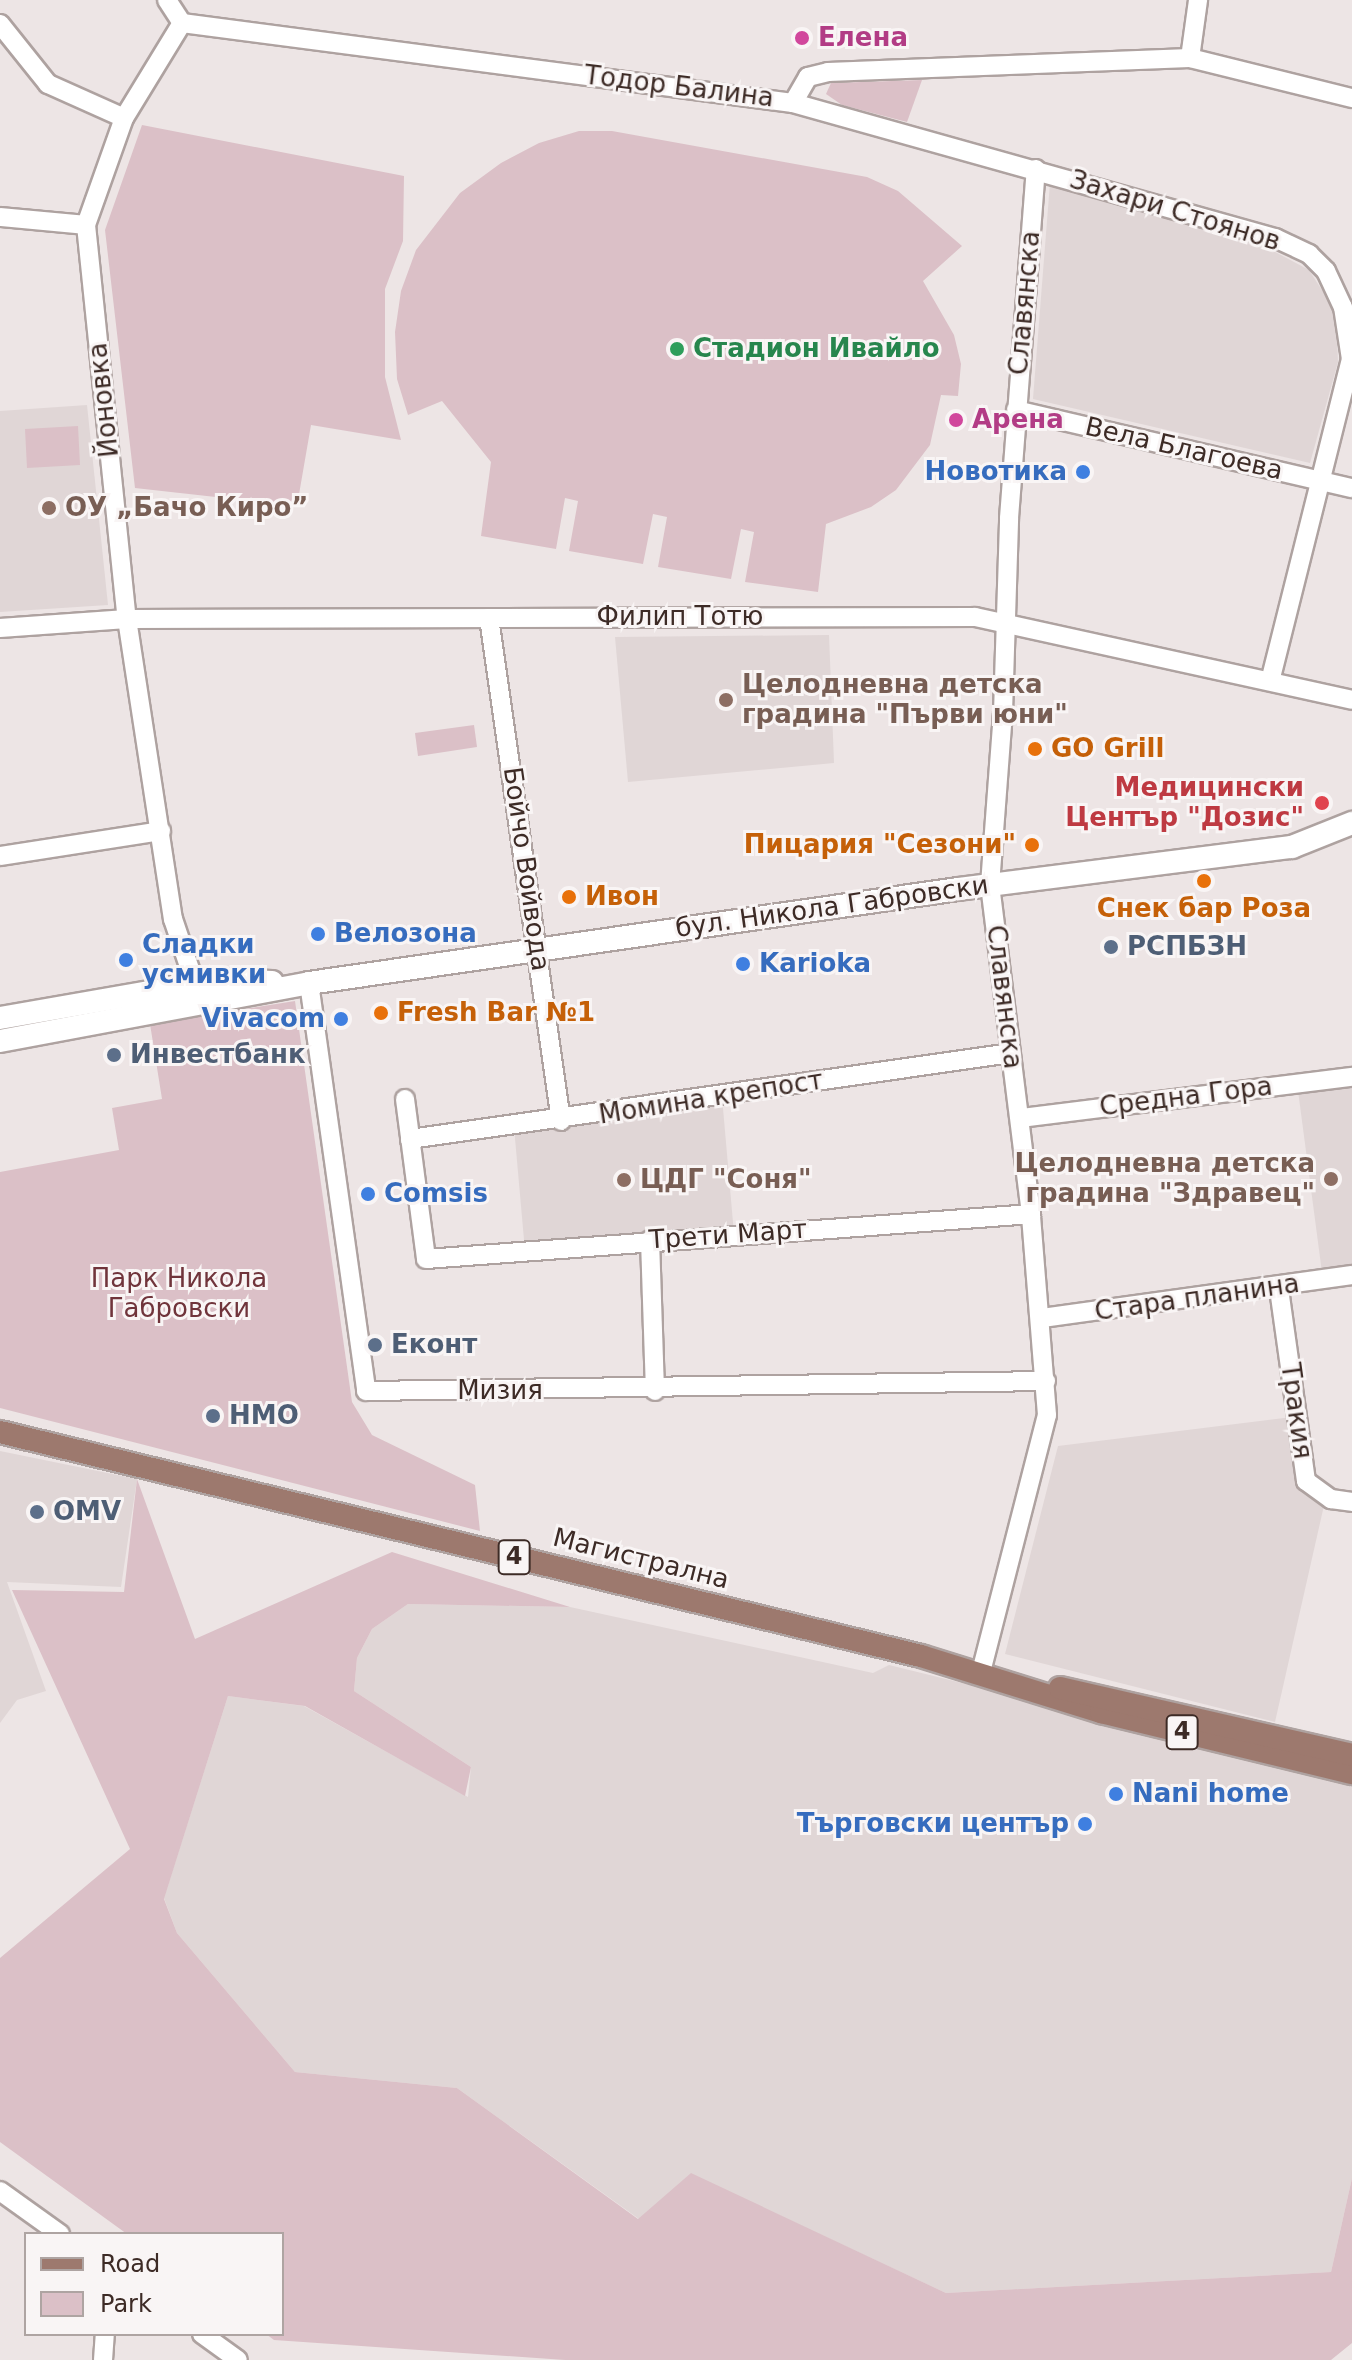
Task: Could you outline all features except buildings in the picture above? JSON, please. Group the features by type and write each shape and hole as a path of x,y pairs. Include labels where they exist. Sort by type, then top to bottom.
{"main road":[{"name":"Магистрална","path":"0,1435 981,1672 1101,1712 1352,1773"},
{"name":"Магистрална","path":"1015,1683 1085,1690 1352,1755"}],"street":[{"path":"167,0 182,23"},
{"path":"1190,58 1198,0"},
{"name":"Тодор Балина","path":"182,23 793,103 808,77 828,72 1190,58 1352,98"},
{"name":"Йоновка","path":"182,23 124,118 86,225 127,619 173,919 195,984"},
{"path":"0,24 48,84 124,118"},
{"name":"Захари Стоянов","path":"793,103 1275,238 1309,254 1326,271 1341,299 1351,359 1323,482 1270,681"},
{"name":"Славянска","path":"981,1672 1043,1440 1046,1381 1021,1118 990,885 1003,713 1003,620 1016,410 1036,169"},
{"path":"0,217 86,225"},
{"name":"Вела Благоева","path":"1016,410 1352,488"},
{"name":"Бойчо Войвода","path":"489,618 561,1121"},
{"name":"Филип Тотю","path":"0,628 127,619 1003,620 1352,700"},
{"name":"бул. Никола Габровски","path":"0,1041 309,983 990,885 1292,847 1352,823"},
{"path":"0,856 161,831"},
{"name":"бул. Никола Габровски","path":"0,1018 195,984 309,983"},
{"name":"Мизия","path":"309,983 366,1391 655,1391 1046,1381"},
{"name":"Момина крепост","path":"410,1139 561,1121 1011,1053"},
{"name":"Средна Гора","path":"1021,1118 1352,1077"},
{"path":"405,1099 410,1139"},
{"name":"Трети Март","path":"410,1139 426,1259 1031,1214"},
{"path":"650,1240 655,1391"},
{"name":"Стара планина","path":"1042,1318 1279,1289 1352,1275"},
{"name":"Тракия","path":"1279,1289 1306,1481 1331,1499 1352,1502"},
{"path":"0,2191 57,2232"},
{"path":"103,2360 105,2336"},
{"path":"205,2336 238,2360"}],"shaded area":[{"path":"1050,183 1264,246 1309,270 1336,312 1338,362 1310,463 1033,399"},
{"name":"ОУ „Бачо Киро”","path":"87,405 108,605 0,612 0,411"},
{"name":"Целодневна детска градина \"Първи юни\"","path":"829,635 834,763 628,782 615,637"},
{"name":"Целодневна детска градина \"Здравец\"","path":"1352,1077 1352,1275 1323,1280 1297,1083"},
{"name":"ЦДГ \"Соня\"","path":"722,1097 734,1234 525,1251 514,1127"},
{"path":"1292,1417 1302,1484 1325,1501 1275,1722 1005,1654 1058,1446"},
{"path":"0,1451 137,1479 121,1587 7,1582 46,1691 17,1700 0,1723"},
{"path":"408,1604 570,1607 873,1673 889,1665 1352,1779 1352,2178 1331,2272 946,2293 691,2174 639,2219 457,2088 295,2072 177,1933 164,1898 228,1696 304,1706 468,1797 471,1767 354,1691 357,1658 372,1629"}],"green space":[{"path":"922,80 907,122 842,105 826,94 831,83"},
{"path":"142,125 404,176 403,241 385,289 385,377 401,440 311,425 297,506 135,488 105,230"},
{"name":"Стадион Ивайло","path":"579,131 612,131 867,177 898,191 962,246 923,281 954,335 961,364 958,396 941,395 930,445 896,490 871,507 826,524 818,592 745,582 754,532 741,529 731,579 658,567 667,517 653,514 643,564 569,551 578,501 565,498 556,549 481,536 491,462 442,401 408,415 397,379 395,332 401,291 416,250 460,193 501,163 539,143"},
{"path":"78,426 80,465 27,468 25,429"},
{"path":"474,725 477,747 418,756 415,733"},
{"name":"Парк Никола Габровски","path":"295,1001 352,1402 372,1435 475,1485 480,1531 0,1408 0,1172 119,1150 112,1108 162,1099 150,1024"},
{"path":"137,1479 195,1639 392,1552 570,1607 408,1604 372,1629 357,1658 354,1691 471,1767 465,1796 305,1706 228,1696 164,1899 177,1933 295,2072 457,2088 638,2219 691,2173 946,2293 1331,2272 1352,2178 1352,2343 1331,2360 565,2360 274,2340 269,2336 284,2336 284,2232 124,2232 0,2142 0,1958 130,1849 12,1590 124,1592"}],"place":[{"name":"Елена","path":"802,38"},
{"name":"Стадион Ивайло","path":"677,349"},
{"name":"Арена","path":"956,420"},
{"name":"Новотика","path":"1083,472"},
{"name":"ОУ „Бачо Киро”","path":"49,508"},
{"name":"Целодневна детска градина \"Първи юни\"","path":"726,700"},
{"name":"GO Grill","path":"1035,749"},
{"name":"Медицински Център \"Дозис\"","path":"1322,803"},
{"name":"Пицария \"Сезони\"","path":"1032,845"},
{"name":"Снек бар Роза","path":"1204,881"},
{"name":"Ивон","path":"569,897"},
{"name":"Велозона","path":"318,934"},
{"name":"РСПБЗН","path":"1111,947"},
{"name":"Сладки усмивки","path":"126,960"},
{"name":"Karioka","path":"743,964"},
{"name":"Fresh Bar №1","path":"381,1013"},
{"name":"Vivacom","path":"341,1019"},
{"name":"Инвестбанк","path":"114,1055"},
{"name":"Целодневна детска градина \"Здравец\"","path":"1331,1179"},
{"name":"ЦДГ \"Соня\"","path":"624,1180"},
{"name":"Comsis","path":"368,1194"},
{"name":"Еконт","path":"375,1345"},
{"name":"HMO","path":"213,1416"},
{"name":"OMV","path":"37,1512"},
{"name":"Nani home","path":"1116,1794"},
{"name":"Търговски център","path":"1085,1824"}]}
